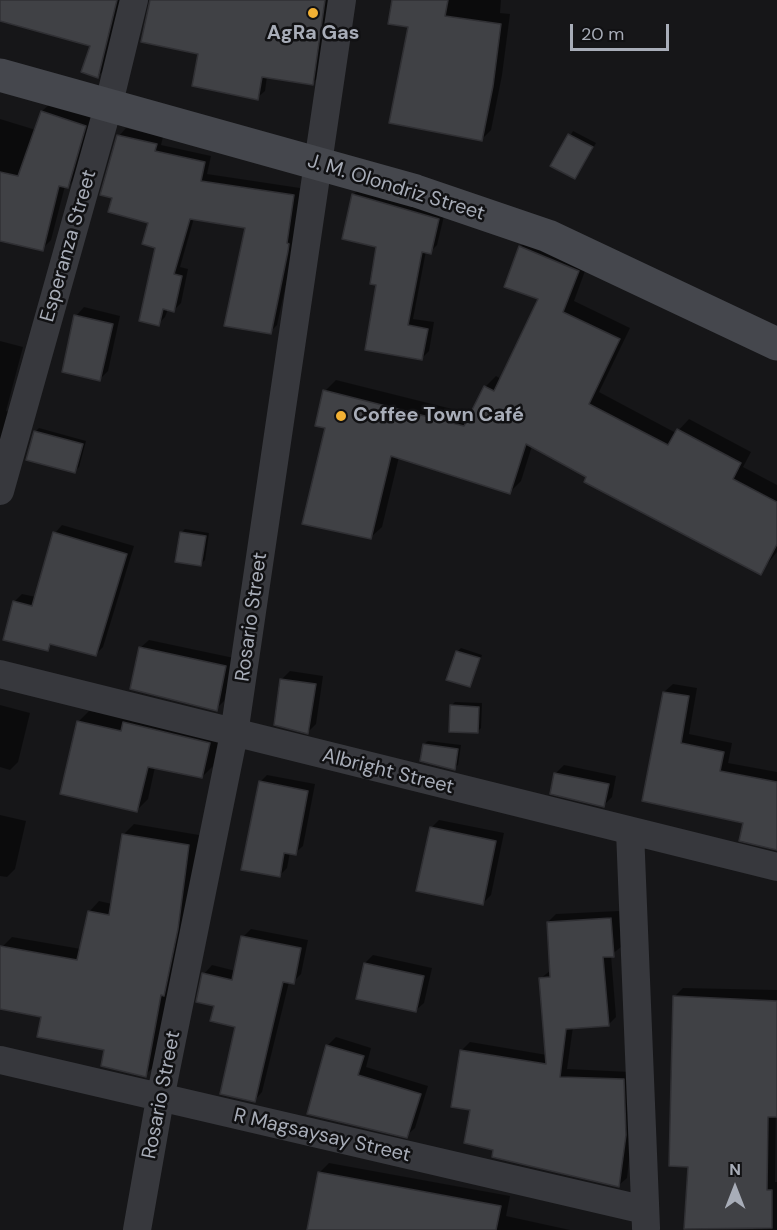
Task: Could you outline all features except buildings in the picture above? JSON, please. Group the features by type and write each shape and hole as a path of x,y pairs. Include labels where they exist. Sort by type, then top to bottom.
{"street":[{"name":"Esperanza Street","path":"0,491 108,107 134,0"},
{"name":"Rosario Street","path":"137,1230 160,1099 234,734 342,0"},
{"name":"J. M. Olondriz Street","path":"0,75 108,107 416,191 548,236 777,344"},
{"name":"Albright Street","path":"0,674 234,734 777,867"},
{"path":"630,831 646,1220"},
{"name":"R Magsaysay Street","path":"0,1060 646,1220"}],"place":[{"name":"AgRa Gas","path":"313,13"},
{"name":"Coffee Town Café","path":"341,416"}]}
